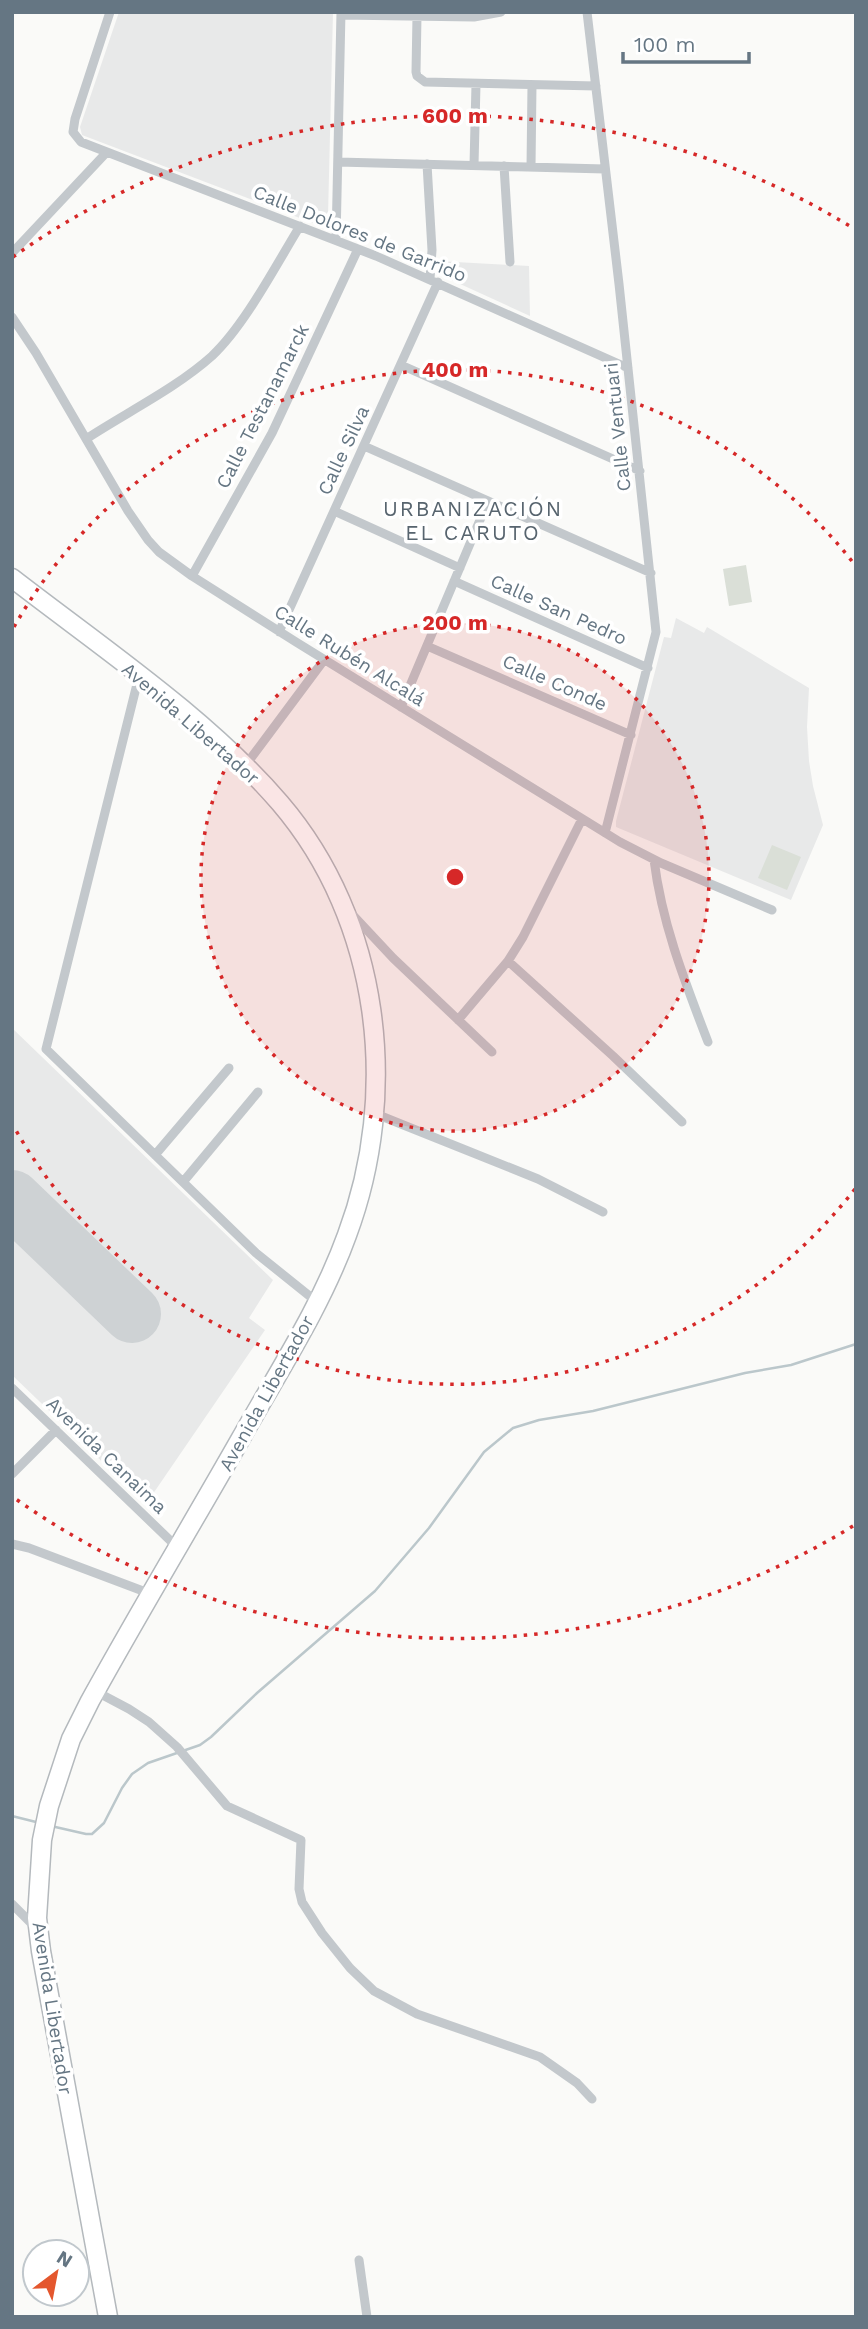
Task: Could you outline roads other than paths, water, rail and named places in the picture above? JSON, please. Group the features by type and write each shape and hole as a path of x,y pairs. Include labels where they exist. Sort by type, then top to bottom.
{"highway":[{"name":"Avenida Libertador","path":"12,578 191,718 245,766 298,826 325,870 359,953 371,1003 376,1050 376,1114 370,1155 356,1211 340,1254 317,1302 95,1691 71,1739 49,1806 40,1863 38,1930 108,2317"}],"street":[{"name":"Calle Dolores de Garrido","path":"110,12 78,107 73,127 76,138 88,146 358,249 628,368"},
{"path":"336,240 341,14 449,14 474,17 501,12"},
{"name":"Calle Ventuari","path":"587,12 656,632 605,833"},
{"path":"416,16 417,76 429,83 596,86"},
{"path":"474,165 475,84"},
{"path":"531,167 533,85"},
{"path":"12,253 106,153"},
{"path":"338,162 605,169"},
{"path":"426,164 434,281"},
{"path":"504,166 510,262"},
{"path":"86,439 186,376 212,355 243,318 300,226"},
{"name":"Calle Testanamarck","path":"192,576 272,433 358,249"},
{"name":"Calle Silva","path":"279,632 401,365 434,281"},
{"name":"Calle Rubén Alcalá","path":"12,317 36,353 128,511 159,552 279,632 605,833 654,860 772,910"},
{"path":"401,365 640,471"},
{"path":"364,446 651,573"},
{"path":"401,708 488,501"},
{"path":"334,511 460,568"},
{"name":"Calle San Pedro","path":"454,581 648,668"},
{"name":"Calle Conde","path":"427,646 631,735"},
{"path":"245,766 324,660"},
{"path":"139,676 46,1049 256,1253 317,1302"},
{"path":"458,1020 508,961 523,937 582,819"},
{"path":"654,860 672,946 708,1042"},
{"path":"339,900 393,958 492,1052"},
{"path":"508,961 682,1122"},
{"path":"155,1155 229,1068"},
{"path":"183,1182 258,1092"},
{"path":"376,1114 538,1179 603,1212"},
{"name":"Avenida Canaima","path":"12,1388 178,1548"},
{"path":"12,1474 56,1430"},
{"path":"12,1544 151,1594"},
{"path":"95,1691 136,1713 177,1747 227,1806 301,1840 299,1889 302,1902 350,1968 374,1991 417,2014 540,2057 569,2077 592,2099"},
{"path":"12,1904 38,1930"},
{"path":"359,2260 367,2317"}],"waterway":[{"path":"51,1826 92,1834 104,1823 132,1774 148,1763 200,1745 211,1737 257,1693 375,1591 429,1528 484,1452 513,1428 745,1373 791,1365 856,1344"},
{"path":"12,1816 36,1822"}],"district":[{"name":"URBANIZACIÓN EL CARUTO","path":"473,521"}]}
